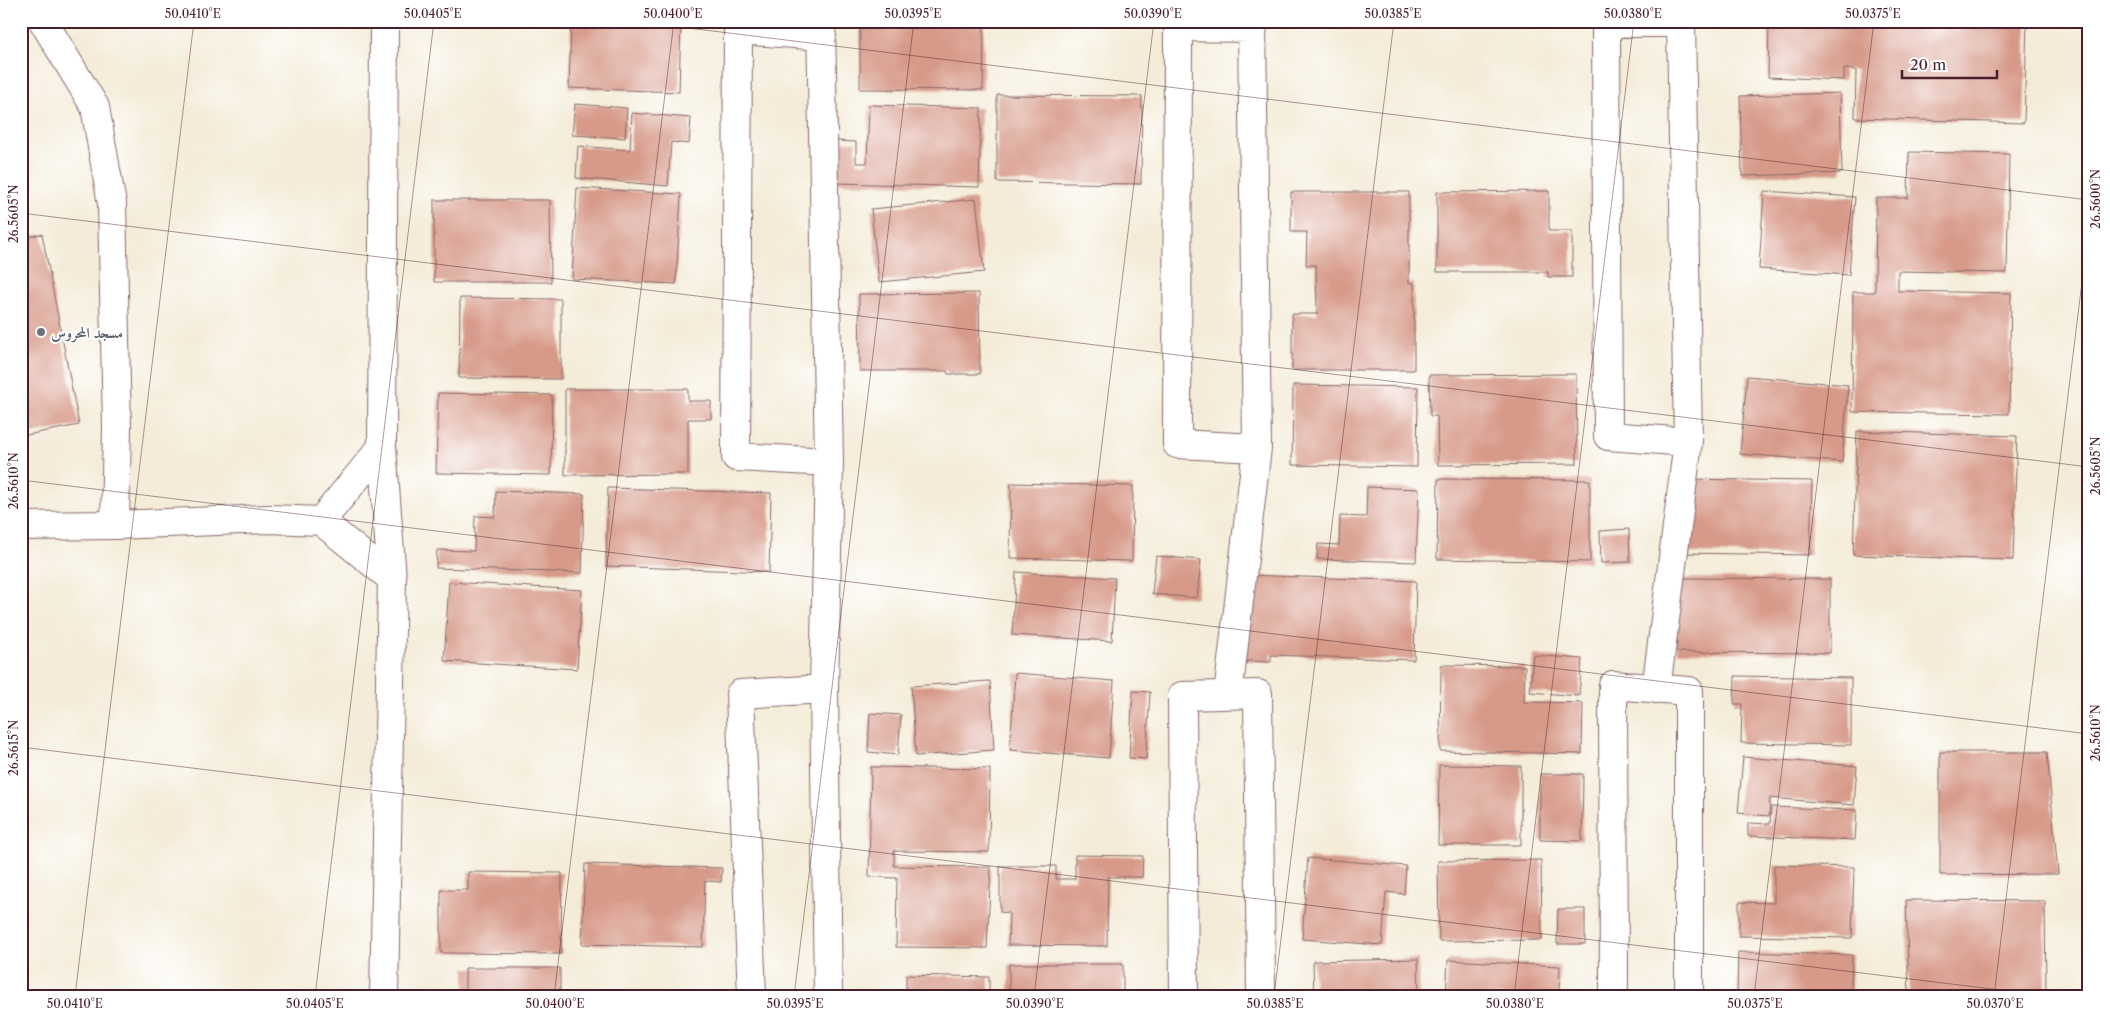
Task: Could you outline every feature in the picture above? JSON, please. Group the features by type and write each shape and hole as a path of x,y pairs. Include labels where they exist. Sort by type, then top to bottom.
{"street":[{"path":"43,21 95,107 112,204 117,426 115,525"},
{"path":"384,21 382,447 392,579 384,996"},
{"path":"1656,689 1688,442 1681,22 1606,23 1608,436 1688,442"},
{"path":"1228,695 1257,448 1252,24 1178,27 1177,444 1257,448"},
{"path":"828,996 824,689 829,462 822,28 738,30 736,457 829,462"},
{"path":"322,521 382,447"},
{"path":"21,526 269,520 322,521 392,579"},
{"path":"1614,996 1613,686 1689,691 1689,996"},
{"path":"752,996 740,694 824,689"},
{"path":"1184,996 1182,696 1258,694 1261,996"}],"building":[{"path":"571,21 681,21 679,92 569,88"},
{"path":"860,21 995,21 995,24 984,24 983,90 860,89"},
{"path":"1102,21 1131,21 1131,23 1102,25"},
{"path":"1769,21 2027,21 2024,123 1855,118 1856,70 1844,69 1844,80 1768,77"},
{"path":"1840,93 1842,173 1742,176 1740,96"},
{"path":"997,95 1142,96 1141,184 997,182"},
{"path":"575,104 627,108 625,138 572,135"},
{"path":"869,105 981,108 979,187 836,183 837,141 856,142 856,163 867,163"},
{"path":"632,113 691,118 689,144 671,142 668,186 576,178 578,146 630,150"},
{"path":"1909,152 2009,154 2007,273 1898,271 1898,291 2011,293 2009,414 1852,412 1853,292 1875,292 1876,198 1908,198"},
{"path":"577,188 681,194 676,284 572,279"},
{"path":"1549,191 1549,231 1572,231 1572,277 1548,277 1548,272 1437,272 1437,192"},
{"path":"1764,191 1855,197 1849,275 1759,269"},
{"path":"1291,192 1409,192 1409,283 1414,283 1414,370 1292,370 1292,314 1317,314 1316,265 1306,265 1307,232 1291,232"},
{"path":"976,199 984,272 879,282 871,209"},
{"path":"434,200 550,200 551,282 434,282"},
{"name":"مسجد المحروس","path":"42,234 79,425 21,436 21,238"},
{"path":"979,293 980,374 948,374 947,371 860,371 859,294"},
{"path":"460,298 561,299 561,379 459,378"},
{"path":"1576,374 1577,464 1438,465 1437,416 1430,416 1429,375"},
{"path":"1747,376 1848,385 1842,462 1740,454"},
{"path":"1293,385 1418,387 1417,467 1292,465"},
{"path":"565,389 688,389 688,401 711,401 711,419 688,419 688,474 565,475"},
{"path":"438,393 552,395 551,475 436,473"},
{"path":"1857,431 2017,436 2013,560 1853,555"},
{"path":"1438,479 1590,480 1590,562 1437,559"},
{"path":"1685,479 1812,481 1810,555 1683,553"},
{"path":"1011,483 1133,486 1132,561 1010,558"},
{"path":"1367,487 1419,489 1416,562 1317,559 1318,544 1339,545 1340,516 1366,517"},
{"path":"608,488 771,493 769,572 606,566"},
{"path":"496,491 584,494 582,573 436,568 437,550 474,551 475,516 495,517"},
{"path":"1629,529 1630,562 1601,563 1600,531"},
{"path":"1156,556 1201,560 1197,598 1152,594"},
{"path":"1016,572 1115,578 1112,641 1012,635"},
{"path":"1247,575 1416,581 1414,660 1271,655 1271,662 1245,661"},
{"path":"1678,578 1830,579 1830,653 1677,652"},
{"path":"449,582 582,590 577,669 444,661"},
{"path":"1533,655 1582,659 1579,696 1530,692"},
{"path":"1441,665 1525,666 1524,702 1583,703 1582,754 1440,751"},
{"path":"1015,673 1114,681 1109,758 1010,750"},
{"path":"1735,676 1851,678 1851,745 1741,743 1742,704 1734,704"},
{"path":"990,681 994,750 916,756 911,686"},
{"path":"1133,691 1150,692 1146,759 1129,758"},
{"path":"870,713 901,715 898,755 868,752"},
{"path":"1940,752 2047,752 2058,874 1940,875"},
{"path":"1743,757 1857,766 1854,805 1770,798 1769,816 1738,813"},
{"path":"1439,765 1521,766 1521,845 1438,845"},
{"path":"871,767 990,769 989,852 894,851 894,866 991,867 987,948 896,947 897,878 869,877"},
{"path":"1540,774 1583,774 1582,841 1540,840"},
{"path":"1771,807 1857,810 1855,840 1748,836 1748,823 1770,824"},
{"path":"1075,855 1143,856 1142,877 1108,877 1107,946 1008,945 1009,913 1000,912 1000,866 1056,866 1056,879 1075,879"},
{"path":"1308,858 1406,866 1404,894 1386,892 1382,945 1302,939"},
{"path":"1541,860 1542,940 1439,941 1438,861"},
{"path":"585,864 722,868 721,882 705,881 703,947 582,944"},
{"path":"1774,865 1854,867 1852,938 1739,936 1739,902 1774,903"},
{"path":"468,872 562,873 561,954 441,953 441,890 468,890"},
{"path":"1906,900 2045,901 2046,996 1909,996"},
{"path":"1558,909 1585,909 1585,944 1557,944"},
{"path":"1738,952 1852,955 1851,996 1737,995"},
{"path":"1418,959 1419,996 1314,996 1313,961"},
{"path":"1448,960 1560,966 1559,996 1446,996"},
{"path":"1009,964 1123,964 1123,996 1009,996"},
{"path":"465,968 560,968 560,996 465,996"},
{"path":"906,975 989,977 989,996 906,996"}],"place":[{"name":"مسجد المحروس","path":"41,332"}]}
